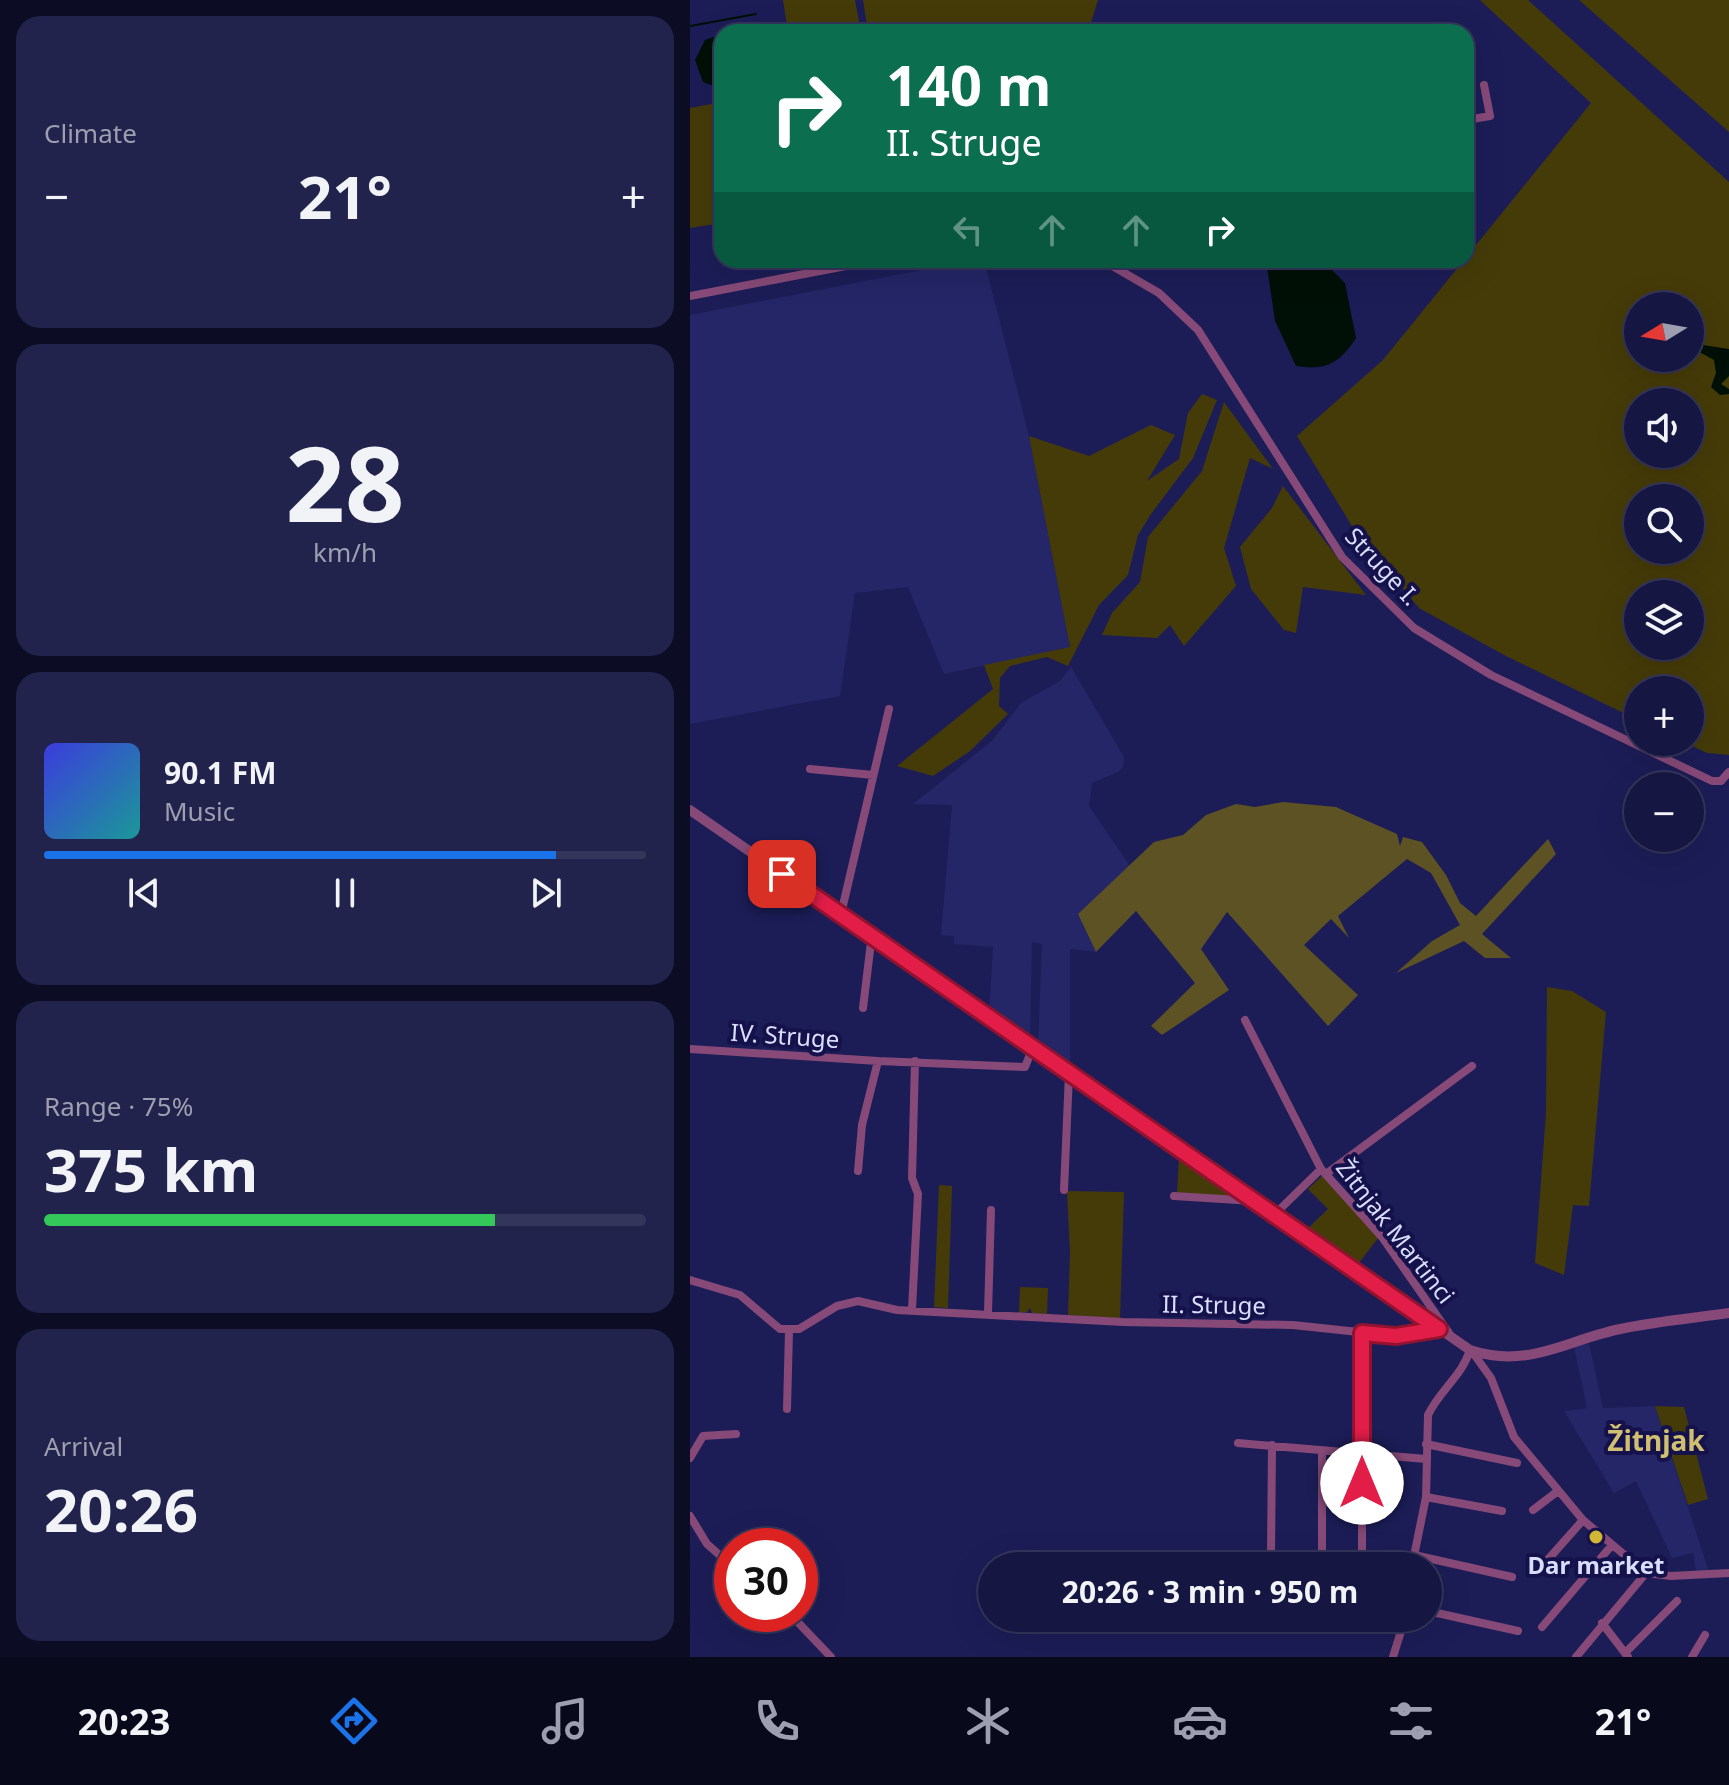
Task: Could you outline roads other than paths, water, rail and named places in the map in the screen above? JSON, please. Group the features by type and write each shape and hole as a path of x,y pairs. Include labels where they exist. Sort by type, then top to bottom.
{"street":[{"path":"1474,119 1490,116 1484,85"},
{"path":"690,296 835,268"},
{"name":"Struge I.","path":"1116,268 1159,293 1198,330 1342,557 1414,628 1491,675 1712,781 1721,781 1729,772"},
{"path":"841,914 889,709"},
{"path":"810,769 873,775"},
{"path":"690,810 1454,1340"},
{"path":"863,1008 872,934"},
{"name":"Žitnjak Martinci","path":"1245,1020 1323,1172 1382,1237 1454,1340 1470,1350 1503,1357 1527,1357 1623,1328 1729,1313"},
{"name":"IV. Struge","path":"690,1049 1025,1067 1033,1047"},
{"path":"858,1171 862,1125 878,1061"},
{"path":"912,1309 918,1194 912,1185 915,1061"},
{"path":"1274,1215 1323,1172 1472,1066"},
{"path":"1064,1190 1069,1074"},
{"path":"1174,1196 1255,1202"},
{"path":"988,1313 991,1210"},
{"path":"690,1280 740,1295 780,1329 789,1331 787,1409"},
{"name":"II. Struge","path":"789,1331 807,1326 845,1302 858,1301 882,1309 1123,1322 1293,1325 1396,1336 1439,1329"},
{"path":"1362,1333 1362,1552"},
{"path":"1415,1552 1426,1497 1426,1444 1431,1409 1463,1367 1470,1350"},
{"path":"1470,1350 1491,1378 1514,1437 1583,1520 1612,1545 1646,1573 1671,1576 1729,1573"},
{"path":"690,1458 703,1436 736,1434"},
{"path":"1238,1443 1426,1459"},
{"path":"1426,1444 1517,1463"},
{"path":"1271,1552 1272,1445"},
{"path":"1322,1451 1322,1552"},
{"path":"1533,1510 1558,1491"},
{"path":"1426,1497 1502,1511"},
{"path":"690,1516 714,1550"},
{"path":"1536,1573 1583,1520"},
{"path":"1542,1627 1612,1545"},
{"path":"1442,1561 1512,1577"},
{"path":"1576,1657 1646,1573"},
{"path":"1602,1623 1627,1654 1677,1601"},
{"path":"1442,1614 1518,1631"},
{"path":"807,1632 831,1657"},
{"path":"1393,1657 1401,1632"},
{"path":"1692,1657 1705,1635"}],"waterway":[{"path":"690,26 756,14"}],"place":[{"name":"Dar market","path":"1596,1537"}],"district":[{"name":"Žitnjak","path":"1656,1440"}]}
